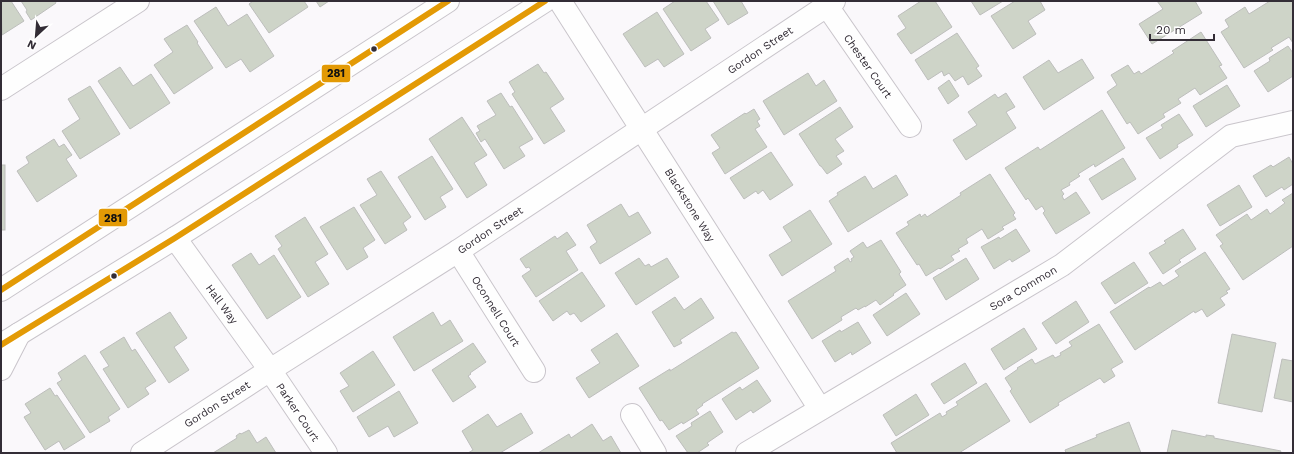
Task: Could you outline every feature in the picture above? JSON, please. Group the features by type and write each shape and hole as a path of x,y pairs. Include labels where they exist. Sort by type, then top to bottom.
{"street":[{"path":"1,89 138,1"},
{"path":"1,290 448,1"},
{"path":"1,345 175,238 545,1"},
{"name":"Blackstone Way","path":"560,1 820,409"},
{"name":"Gordon Street","path":"142,453 458,251 831,3"},
{"name":"Chester Court","path":"831,3 910,126"},
{"name":"Sora Common","path":"747,453 1062,265 1231,136 1293,122"},
{"name":"Hall Way","path":"175,238 270,370"},
{"name":"Oconnell Court","path":"458,251 534,371"},
{"path":"1,369 19,334"},
{"name":"Parker Court","path":"270,370 326,453"},
{"path":"632,415 655,453"}],"building":[{"path":"1,1 11,1 24,21 2,35"},
{"path":"21,1 55,1 56,3 31,20"},
{"path":"253,1 304,1 308,7 269,33 249,4"},
{"path":"316,1 329,1 320,7"},
{"path":"675,1 706,1 719,20 705,29 711,38 691,51 663,9"},
{"path":"713,1 741,1 748,13 728,25"},
{"path":"921,1 935,1 952,27 911,54 897,34 906,28 898,16"},
{"path":"971,1 1003,1 980,15"},
{"path":"1015,1 1040,1 1045,10 1028,21 1036,34 1013,49 991,16"},
{"path":"1157,1 1195,1 1202,13 1152,44 1139,24 1163,9"},
{"path":"1270,1 1293,1 1293,43 1289,37 1271,48 1273,50 1244,68 1221,32 1229,27 1225,20 1245,7 1249,14"},
{"path":"216,7 228,26 247,14 274,56 250,72 241,59 226,68 194,21"},
{"path":"657,12 684,54 664,67 658,59 645,67 623,34"},
{"path":"187,25 213,68 174,94 154,65 173,52 164,39"},
{"path":"1201,32 1222,65 1219,66 1227,78 1200,95 1195,88 1178,99 1181,103 1163,114 1165,117 1138,134 1130,122 1127,124 1107,92 1117,85 1111,75 1128,65 1134,74 1139,71 1141,74 1174,53 1172,51"},
{"path":"957,33 979,66 976,68 982,76 968,85 963,76 955,81 949,73 944,76 942,71 928,80 915,60"},
{"path":"1288,46 1293,53 1293,76 1268,92 1254,71 1270,61 1269,58"},
{"path":"1082,59 1094,78 1044,110 1023,77 1049,60 1058,73"},
{"path":"538,64 544,73 546,72 564,99 550,108 565,131 544,144 512,94 515,92 509,82"},
{"path":"120,67 133,86 151,74 170,103 130,129 98,81"},
{"path":"808,73 816,86 824,80 837,101 784,135 763,101"},
{"path":"949,80 959,96 948,104 938,88"},
{"path":"1227,85 1240,106 1206,127 1193,106"},
{"path":"90,86 120,134 80,159 62,131 80,119 68,99"},
{"path":"501,93 510,107 512,106 533,139 519,147 525,156 504,169 485,139 481,142 476,133 480,131 477,126 496,115 487,101"},
{"path":"1006,93 1015,107 1006,112 1016,128 966,160 953,140 977,125 968,112 995,94 998,98"},
{"path":"840,107 853,127 835,139 844,151 836,156 842,164 827,174 799,134"},
{"path":"754,109 760,119 757,121 760,126 755,129 767,147 725,174 712,153 720,148 711,135 745,113 746,114"},
{"path":"1102,110 1125,148 1095,167 1094,164 1078,174 1080,176 1069,183 1070,185 1061,190 1064,194 1062,196 1064,200 1076,192 1090,213 1056,234 1043,213 1045,211 1042,206 1036,210 1028,198 1026,200 1005,168 1038,147 1040,150"},
{"path":"1179,114 1193,135 1177,145 1178,147 1160,159 1146,138 1163,128 1161,125"},
{"path":"462,117 487,155 474,163 487,185 467,198 429,139"},
{"path":"54,139 59,147 64,144 72,155 66,159 77,176 37,202 17,171 29,163 26,157"},
{"path":"771,152 793,185 770,200 763,190 758,194 756,191 744,199 730,178"},
{"path":"432,156 453,189 440,197 446,207 425,220 398,177"},
{"path":"1289,157 1293,164 1293,184 1284,190 1282,187 1266,197 1253,176 1271,165 1273,167"},
{"path":"1123,158 1136,179 1102,200 1089,179"},
{"path":"1,165 5,165 5,230 1,230"},
{"path":"381,171 411,217 403,223 407,230 385,244 360,205 377,195 367,179"},
{"path":"990,174 1015,213 1013,215 1016,219 1002,227 1004,229 988,239 982,229 966,239 968,243 958,249 960,251 951,256 954,260 926,276 896,233 909,225 907,222 920,214 921,217 925,214 927,217 961,195 960,193"},
{"path":"896,175 908,195 848,232 829,201 838,195 837,193 865,176 873,189"},
{"path":"1239,185 1252,207 1220,226 1207,205"},
{"path":"1293,193 1293,246 1243,280 1220,246 1223,244 1216,235 1247,214 1251,220 1267,209 1270,214 1285,203 1282,200"},
{"path":"621,204 629,217 638,212 651,233 600,264 590,247 597,242 587,225"},
{"path":"354,207 375,240 363,248 368,257 347,270 320,227"},
{"path":"810,210 832,244 782,276 769,255 792,241 783,227"},
{"path":"305,217 328,254 315,262 329,284 308,297 278,249 282,246 275,236"},
{"path":"1016,229 1030,251 1012,262 1010,259 994,269 981,247 999,237 1000,239"},
{"path":"1183,229 1196,249 1179,260 1181,262 1163,274 1149,253 1166,243 1164,241"},
{"path":"567,232 576,245 566,251 578,270 536,297 522,276 531,270 529,267 526,268 520,259 555,236 557,239"},
{"path":"881,240 901,272 899,274 906,285 880,305 876,300 858,310 856,308 841,317 842,320 812,339 788,301 836,271 834,267 848,258 850,262 852,261 851,259 854,257 850,251 863,242 867,248"},
{"path":"1205,252 1230,289 1226,291 1228,293 1220,298 1225,305 1207,317 1202,309 1195,313 1194,311 1135,350 1110,312 1149,287 1150,288 1160,282 1163,286 1179,276 1175,271"},
{"path":"251,253 259,265 274,255 301,297 267,319 232,265"},
{"path":"639,258 645,266 649,264 651,267 667,258 679,277 636,305 615,273"},
{"path":"966,258 979,279 946,300 933,278"},
{"path":"1134,262 1148,283 1115,304 1101,283"},
{"path":"582,272 605,306 581,322 574,313 570,315 567,311 553,321 539,301"},
{"path":"906,293 920,314 887,336 873,315"},
{"path":"675,297 684,310 701,298 714,318 680,340 682,343 674,347 652,312"},
{"path":"1076,301 1089,322 1056,344 1042,323"},
{"path":"170,312 187,338 174,347 189,370 169,383 136,333"},
{"path":"433,312 441,326 450,320 463,341 414,371 393,337"},
{"path":"858,322 871,343 852,355 851,352 835,362 822,341 840,330 841,332"},
{"path":"1099,324 1123,362 1111,369 1115,376 1104,383 1100,378 1058,403 1059,405 1030,423 1010,391 1012,389 1005,378 1018,369 1017,368 1032,359 1035,364 1053,355 1055,358 1061,355 1060,353 1072,346 1069,342"},
{"path":"1024,328 1037,349 1004,370 991,349"},
{"path":"732,332 736,332 759,368 702,404 703,405 696,410 699,414 683,424 682,422 669,430 662,420 660,421 639,388 670,369 670,371"},
{"path":"617,333 639,366 589,398 576,378 600,363 591,350"},
{"path":"1232,334 1276,343 1262,412 1218,403"},
{"path":"124,337 132,351 135,349 156,381 145,388 149,394 128,408 103,369 109,366 100,352"},
{"path":"473,343 486,362 468,376 476,387 453,402 432,370"},
{"path":"373,351 395,385 353,412 340,391 349,386 340,373"},
{"path":"85,355 120,409 108,417 110,421 90,433 57,383 62,380 58,373"},
{"path":"1282,359 1293,361 1293,402 1274,398"},
{"path":"965,363 977,383 944,404 931,384"},
{"path":"757,380 771,401 753,413 751,410 736,420 722,399 740,387 742,390"},
{"path":"986,383 1010,421 959,453 897,453 891,443 940,413 942,417 947,414 946,412 958,405 956,402"},
{"path":"50,388 55,396 57,395 85,437 64,450 59,441 45,450 24,417 31,413 25,404"},
{"path":"399,391 418,423 394,437 388,426 369,437 357,417"},
{"path":"916,394 929,415 896,436 883,415"},
{"path":"710,411 723,432 707,443 709,445 697,453 688,453 676,436 692,426 691,423"},
{"path":"521,413 533,433 500,453 468,453 473,450 462,431 488,414 497,427"},
{"path":"1129,422 1141,453 1066,453 1065,450 1097,437 1096,435"},
{"path":"592,424 603,441 611,436 621,453 538,453 569,434 571,438"},
{"path":"249,430 257,443 266,437 276,453 213,453 237,438 236,436 240,433 241,434"},
{"path":"1172,430 1206,437 1206,435 1214,436 1214,438 1281,451 1280,453 1167,453"}],"transit line":[{"name":"281","path":"1,290 448,1"},
{"name":"281","path":"1,345 175,238 545,1"}]}
